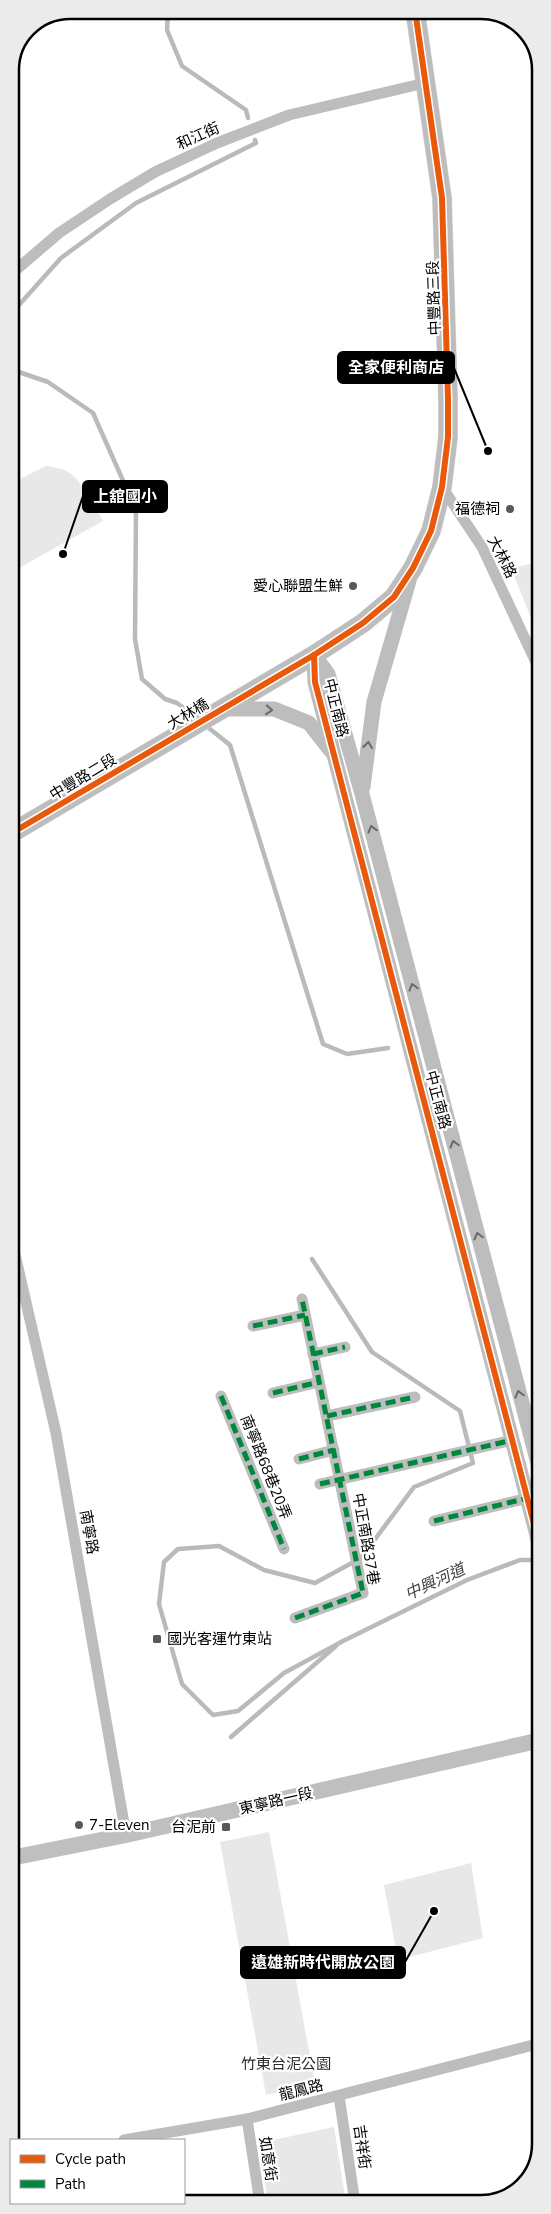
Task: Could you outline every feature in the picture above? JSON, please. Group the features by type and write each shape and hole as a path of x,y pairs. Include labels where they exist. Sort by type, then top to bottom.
{"main road":[{"name":"中豐路三段","path":"314,655 363,623 394,597 413,568 431,531 442,487 448,437 448,407 442,198 416,19"},
{"path":"221,709 314,655"},
{"name":"大林橋","path":"168,741 221,709"},
{"name":"中豐路二段","path":"19,829 168,741"},
{"name":"東寧路一段","path":"19,1856 126,1835 532,1742"}],"street":[{"name":"和江街","path":"19,267 59,233 110,199 155,172 217,143 289,115 425,83"},
{"name":"大林路","path":"442,487 482,547 532,654"},
{"path":"362,794 374,702 413,568"},
{"name":"中正南路","path":"314,655 315,682 532,1514"},
{"name":"中正南路","path":"314,655 328,674 362,794 532,1434"},
{"path":"221,709 274,709 309,723 336,757"},
{"name":"南寧路","path":"19,1272 56,1433 126,1835"},
{"name":"中正南路37巷","path":"295,1618 363,1593 302,1299"},
{"path":"253,1326 305,1316"},
{"path":"313,1354 345,1347"},
{"path":"273,1393 319,1382"},
{"name":"南寧路68巷20弄","path":"221,1396 284,1549"},
{"path":"327,1416 415,1397"},
{"name":"中正南路37巷","path":"340,1479 513,1440"},
{"path":"299,1459 334,1450"},
{"path":"519,1462 532,1459"},
{"path":"320,1484 340,1479"},
{"path":"434,1521 528,1498"},
{"name":"龍鳳路","path":"130,2139 247,2120 532,2045"},
{"name":"吉祥街","path":"339,2096 354,2195"},
{"name":"如意街","path":"247,2120 259,2195"}],"green space":[{"path":"46,466 66,471 75,477 87,495 82,512 95,506 103,521 19,568 19,480"},
{"path":"532,564 532,620 511,568"},
{"name":"竹東台泥公園","path":"269,1832 315,2084 266,2095 220,1842"},
{"path":"471,1863 483,1938 398,1960 384,1885"},
{"path":"334,2127 345,2195 267,2195 259,2143"}],"waterway":[{"path":"168,19 167,30 182,66 246,110 248,118"},
{"path":"19,305 61,258 136,203 256,143 255,140"},
{"path":"19,372 48,382 93,413 136,510 135,639 142,679 165,699 177,703 197,718"},
{"path":"205,725 230,745 323,1044 347,1054 388,1048"},
{"name":"中興河道","path":"312,1259 372,1352 460,1411 473,1463 414,1487 361,1558 315,1583 264,1570 219,1546 178,1549 164,1562 159,1604 182,1684 213,1715 238,1711 284,1673 343,1641 467,1580 520,1560 532,1560"},
{"path":"231,1737 336,1646"}],"marked path":[{"path":"295,1618 363,1593 302,1299"},
{"path":"253,1326 305,1315"},
{"path":"313,1354 345,1347"},
{"path":"273,1393 319,1382"},
{"path":"221,1396 284,1549"},
{"path":"327,1416 415,1397"},
{"path":"320,1484 513,1440"},
{"path":"299,1459 334,1450"},
{"path":"434,1521 528,1498"}],"cycle path":[{"path":"19,829 314,655 363,623 394,597 413,568 431,531 442,487 448,437 442,198 416,19"},
{"path":"314,655 315,682 532,1516"}],"place":[{"name":"全家便利商店","path":"488,451"},
{"name":"福德祠","path":"510,509"},
{"name":"上舘國小","path":"63,554"},
{"name":"愛心聯盟生鮮","path":"353,586"},
{"name":"國光客運竹東站","path":"157,1639"},
{"name":"7-Eleven","path":"79,1825"},
{"name":"台泥前","path":"226,1827"},
{"name":"遠雄新時代開放公園","path":"434,1911"}]}
